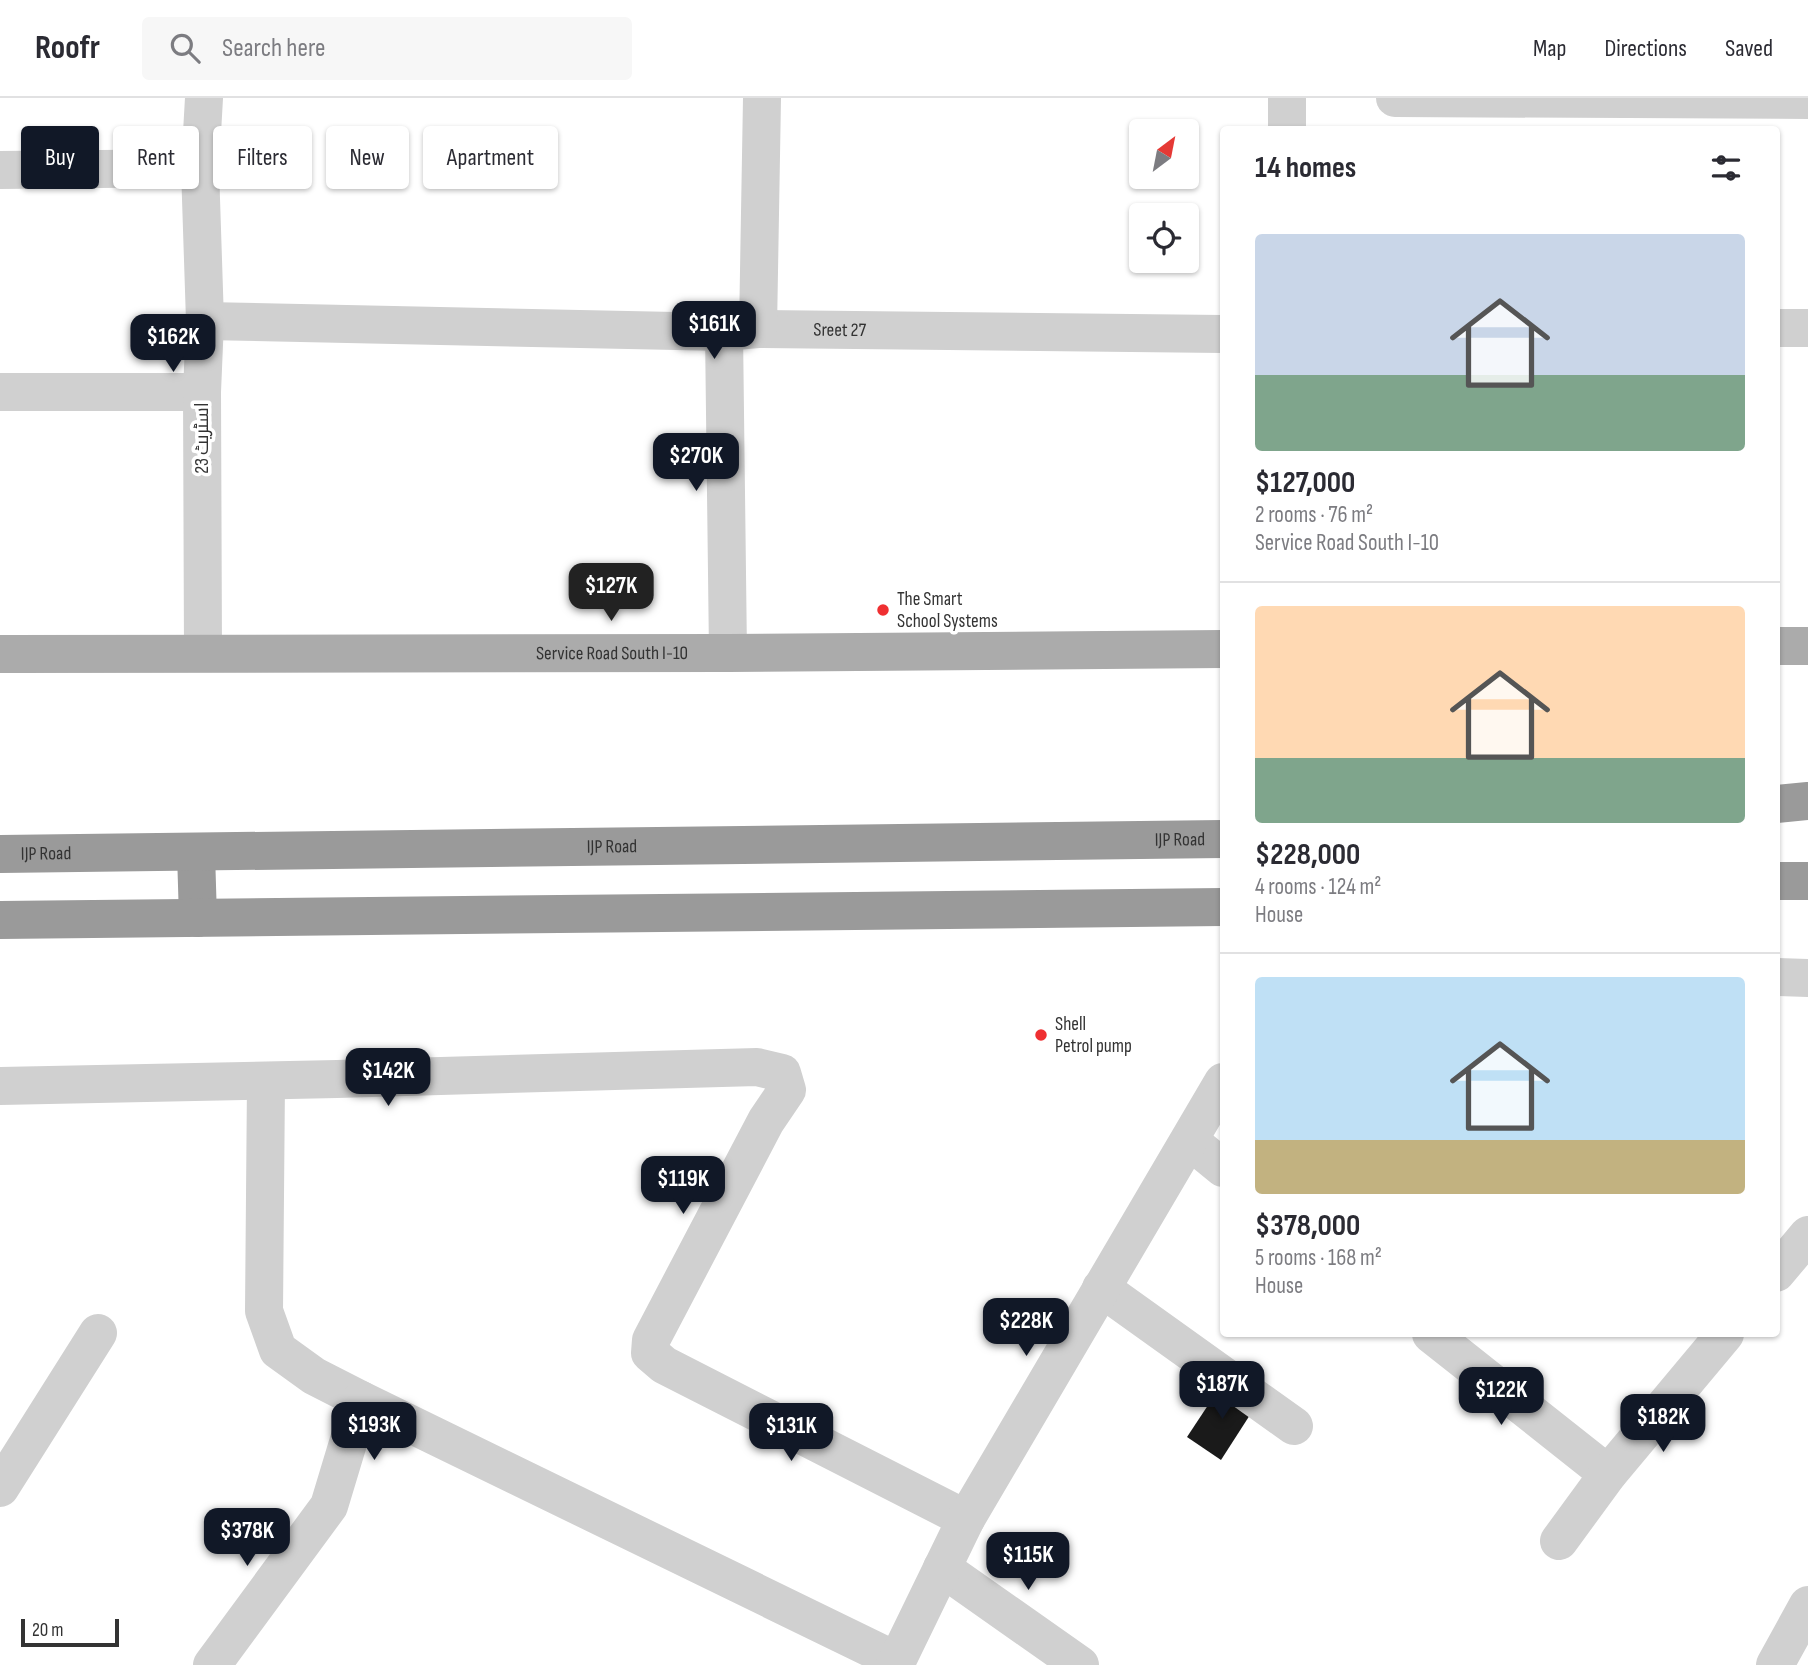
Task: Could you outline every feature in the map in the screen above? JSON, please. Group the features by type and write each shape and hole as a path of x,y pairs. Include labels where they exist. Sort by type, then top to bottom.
{"highway":[{"path":"1780,804 1808,801"},
{"name":"IJP Road","path":"0,854 1220,839"},
{"path":"196,853 198,918"},
{"path":"1780,881 1808,881"},
{"path":"0,920 1220,907"}],"main road":[{"path":"1780,646 1808,646"},
{"name":"Service Road South I-10","path":"0,654 1220,649"}],"street":[{"name":"اسٹریٹ 23","path":"203,652 202,392 205,321 200,168 204,98"},
{"path":"728,653 741,330 762,98"},
{"path":"1287,98 1287,126"},
{"path":"1395,98 1633,109 1808,100"},
{"path":"0,170 200,168"},
{"name":"Sreet 27","path":"205,321 741,330 1220,334"},
{"path":"1780,328 1808,328"},
{"path":"0,392 202,392"},
{"path":"1780,977 1808,978"},
{"path":"0,1086 757,1067 782,1073 787,1090 766,1121 651,1340 650,1353 664,1365 966,1519"},
{"path":"266,1081 264,1311 278,1350 314,1376 361,1400 896,1663 966,1519 1220,1087"},
{"path":"1190,1141 1220,1166"},
{"path":"1780,1268 1808,1235"},
{"path":"1101,1288 1294,1426"},
{"path":"3,1478 98,1333"},
{"path":"1435,1337 1608,1474"},
{"path":"1559,1541 1608,1474 1722,1337"},
{"path":"212,1665 329,1506 361,1400"},
{"path":"942,1567 1080,1665"},
{"path":"1775,1665 1808,1605"}],"building":[{"path":"1224,1381 1257,1404 1221,1460 1187,1437"}],"place":[{"name":"The Smart School Systems","path":"883,610"},
{"name":"Shell Petrol pump","path":"1041,1035"}]}
